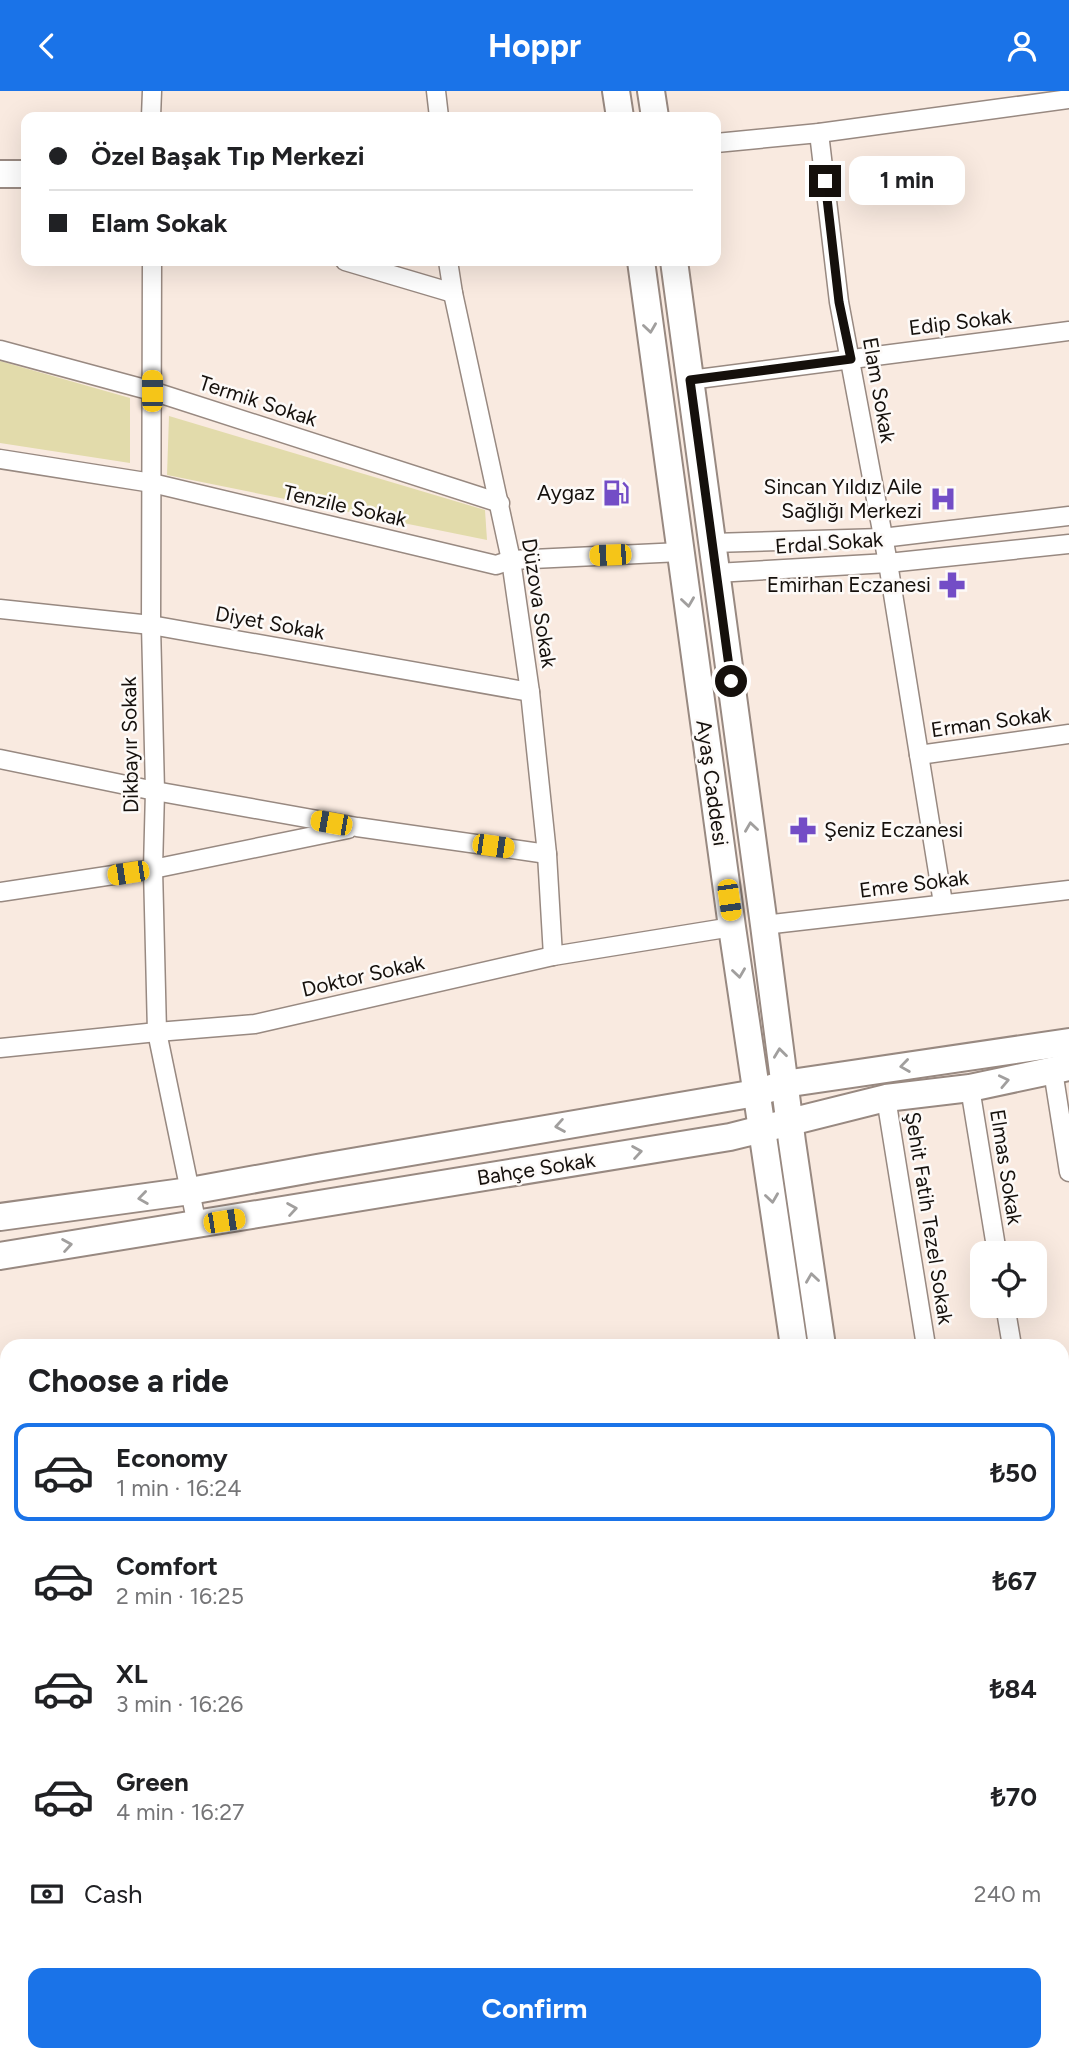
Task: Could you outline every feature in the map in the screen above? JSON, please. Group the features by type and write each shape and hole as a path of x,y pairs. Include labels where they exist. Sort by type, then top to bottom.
{"main road":[{"path":"616,91 619,112"},
{"path":"651,91 653,112"},
{"path":"0,174 21,174"},
{"name":"Ayaş Caddesi","path":"642,266 732,927 793,1339"},
{"name":"Ayaş Caddesi","path":"675,266 784,1084 821,1339"},
{"name":"Bahçe Sokak","path":"0,1217 190,1191 756,1093 784,1084 1069,1042"},
{"name":"Bahçe Sokak","path":"0,1256 730,1137 886,1098 970,1088 1061,1069"}],"street":[{"path":"151,112 152,91"},
{"path":"436,91 438,112"},
{"path":"721,143 819,133 1069,99"},
{"name":"Elam Sokak","path":"819,133 839,302 888,563 943,903"},
{"name":"Dikbayır Sokak","path":"152,266 151,625 157,1032 197,1225"},
{"path":"362,266 453,293"},
{"name":"Düzova Sokak","path":"449,266 511,560 530,692 547,854 553,957"},
{"name":"Edip Sokak","path":"690,380 1069,331"},
{"name":"Termik Sokak","path":"0,350 152,391 500,503"},
{"name":"Tenzile Sokak","path":"0,459 152,483 496,565 511,560 681,552"},
{"path":"712,543 882,538 1069,516"},
{"name":"Erdal Sokak","path":"716,573 888,563 1069,544"},
{"name":"Diyet Sokak","path":"0,609 151,625 530,692"},
{"name":"Erman Sokak","path":"919,755 1069,734"},
{"path":"0,759 155,791 357,827 547,854"},
{"path":"0,893 153,869 357,827"},
{"name":"Emre Sokak","path":"764,925 1069,890"},
{"name":"Doktor Sokak","path":"0,1048 255,1024 553,957 732,927"},
{"path":"1061,1069 1069,1172"},
{"name":"Elmas Sokak","path":"970,1088 995,1241"},
{"name":"Şehit Fatih Tezel Sokak","path":"886,1098 925,1339"},
{"path":"1007,1318 1011,1339"}],"shaded area":[{"path":"0,361 130,398 130,463 0,443"},
{"path":"169,416 485,510 487,540 167,475"}],"place":[{"name":"Aygaz","path":"616,493"},
{"name":"Sincan Yıldız Aile Sağlığı Merkezi","path":"943,499"},
{"name":"Emirhan Eczanesi","path":"952,585"},
{"name":"Şeniz Eczanesi","path":"803,830"}],"route":[{"path":"731,681 690,380 851,359 839,302 825,181"}]}
